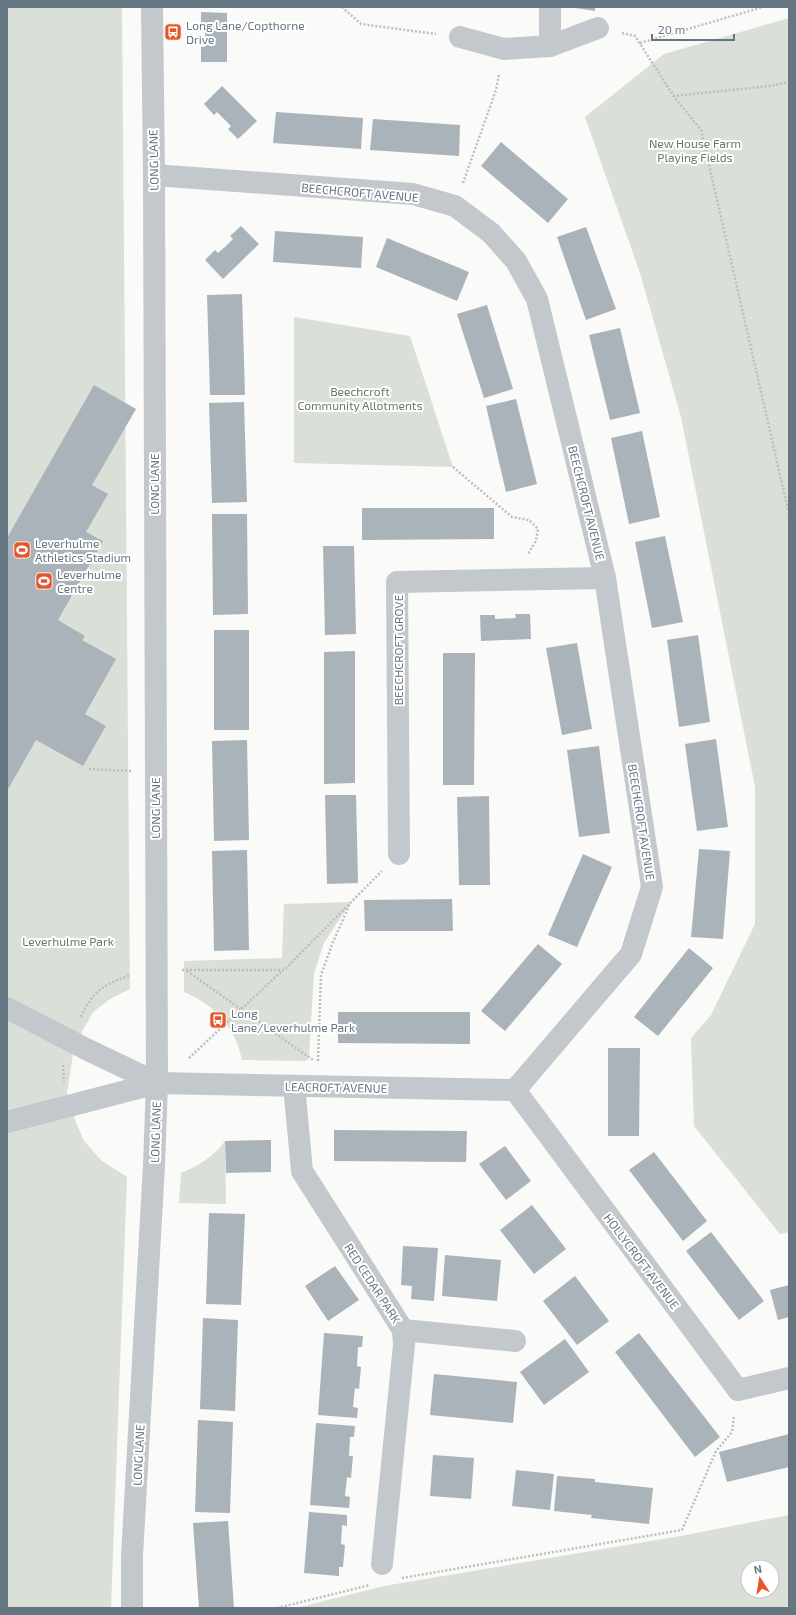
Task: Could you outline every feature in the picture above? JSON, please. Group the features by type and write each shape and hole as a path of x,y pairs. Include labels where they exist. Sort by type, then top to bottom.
{"street":[{"name":"LONG LANE","path":"132,1608 132,1556 159,1083 156,971 154,175 152,7"},
{"path":"550,7 550,46"},
{"path":"460,37 504,49 550,46 598,28"},
{"name":"BEECHCROFT AVENUE","path":"154,175 413,194 455,206 491,233 516,261 537,300 605,578 652,887 631,954 515,1090"},
{"name":"BEECHCROFT GROVE","path":"399,854 397,582 605,578"},
{"path":"7,1008 70,1041 159,1083"},
{"path":"7,1122 159,1083"},
{"name":"LEACROFT AVENUE","path":"159,1083 515,1090"},
{"name":"RED CEDAR PARK","path":"294,1086 302,1171 403,1330 404,1345 379,1573"},
{"name":"HOLLYCROFT AVENUE","path":"515,1090 738,1390"},
{"path":"403,1330 515,1340"},
{"path":"738,1390 789,1378"}],"path":[{"path":"342,7 361,24 460,37"},
{"path":"640,43 763,7"},
{"path":"598,28 635,36 673,96 701,130 789,514"},
{"path":"455,206 496,90 504,49"},
{"path":"673,96 770,86 789,82"},
{"path":"453,467 512,517 529,520 538,530 536,541 528,553 527,579"},
{"path":"89,769 155,772"},
{"path":"159,1083 284,970 399,854"},
{"path":"186,971 241,1008 318,1064 321,975 333,942 351,902"},
{"path":"68,1106 63,1078 65,1054 84,1008 99,989 115,980 131,974 156,971 284,970"},
{"path":"400,1579 682,1530 716,1451 732,1432 738,1390"},
{"path":"277,1608 379,1573"}],"green space":[{"name":"Leverhulme Park","path":"7,7 122,7 130,989 110,999 93,1012 82,1032 73,1054 67,1093 75,1120 84,1141 102,1161 127,1177 111,1608 7,1608"},
{"name":"New House Farm Playing Fields","path":"789,18 789,1232 780,1234 694,1126 691,1038 711,1015 755,924 755,787 681,417 640,273 585,117 664,54"},
{"name":"Beechcroft Community Allotments","path":"294,317 410,336 453,467 294,463"},
{"path":"351,902 324,943 314,973 309,1057 306,1061 242,1060 234,1037 222,1018 205,1003 184,992 184,961 282,958 284,904"},
{"path":"225,1141 226,1204 179,1203 181,1173 206,1160 216,1152"},
{"path":"789,1515 789,1608 296,1608 384,1586 686,1535"}],"building":[{"path":"569,7 595,7 595,11"},
{"path":"201,12 227,13 227,62 201,62 201,47 205,47 205,27 201,27"},
{"path":"222,86 257,121 238,139 228,129 231,126 217,112 214,115 204,104"},
{"path":"276,112 363,118 361,149 273,143"},
{"path":"373,119 460,125 459,156 370,150"},
{"path":"501,142 568,199 548,223 481,166"},
{"path":"241,226 259,244 223,279 205,260 215,250 218,253 226,246 233,239 230,236"},
{"path":"586,227 616,309 586,320 557,237"},
{"path":"275,231 363,237 361,268 273,262"},
{"path":"387,238 469,272 457,301 376,267"},
{"path":"242,294 245,395 210,395 207,295"},
{"path":"487,305 513,389 484,398 457,314"},
{"path":"620,328 640,413 610,420 589,335"},
{"name":"Leverhulme Centre","path":"94,385 136,409 92,485 108,494 86,532 103,541 58,620 85,636 82,640 116,659 85,714 106,726 83,766 36,740 7,791 7,538"},
{"path":"516,399 537,484 506,492 486,406"},
{"path":"244,402 247,502 212,503 209,403"},
{"path":"642,431 660,517 629,524 611,438"},
{"path":"362,508 494,508 494,539 362,540"},
{"path":"212,514 247,514 248,614 213,615"},
{"path":"665,536 683,622 652,628 635,542"},
{"path":"323,546 354,546 356,634 325,635"},
{"path":"515,614 530,614 531,639 481,641 480,615 495,615 495,619 516,618"},
{"path":"214,630 249,630 249,730 214,730"},
{"path":"698,635 710,722 679,727 667,640"},
{"path":"577,643 592,729 562,735 546,648"},
{"path":"355,651 355,783 324,784 324,652"},
{"path":"443,653 475,653 474,785 443,785"},
{"path":"716,739 728,827 697,831 685,744"},
{"path":"247,740 249,840 214,841 212,741"},
{"path":"599,746 610,833 579,837 567,750"},
{"path":"325,795 356,795 358,883 327,884"},
{"path":"489,796 490,885 459,885 457,797"},
{"path":"699,849 730,851 723,939 691,937"},
{"path":"247,850 249,950 214,951 212,851"},
{"path":"583,854 612,867 577,947 548,935"},
{"path":"452,899 453,931 365,931 364,900"},
{"path":"538,944 562,964 505,1031 481,1011"},
{"path":"689,948 713,968 658,1036 634,1017"},
{"path":"338,1012 470,1012 470,1044 338,1043"},
{"path":"608,1048 640,1048 639,1136 608,1136"},
{"path":"334,1130 467,1131 466,1162 334,1161"},
{"path":"271,1140 271,1172 226,1173 225,1141"},
{"path":"505,1146 531,1181 506,1200 479,1164"},
{"path":"654,1152 707,1221 683,1241 629,1170"},
{"path":"532,1205 566,1249 534,1274 500,1230"},
{"path":"209,1213 245,1214 241,1305 206,1304"},
{"path":"711,1232 764,1301 739,1320 686,1251"},
{"path":"403,1246 438,1248 434,1301 411,1299 412,1286 401,1285"},
{"path":"445,1255 501,1260 497,1301 442,1296"},
{"path":"335,1266 359,1300 328,1321 305,1286"},
{"path":"575,1276 609,1321 577,1345 543,1301"},
{"path":"789,1285 789,1317 778,1320 770,1290"},
{"path":"203,1318 238,1320 235,1411 200,1409"},
{"path":"324,1333 363,1336 362,1347 358,1347 357,1366 361,1367 359,1389 355,1388 353,1407 358,1408 357,1418 318,1415"},
{"path":"639,1333 720,1437 695,1457 615,1352"},
{"path":"565,1339 589,1372 544,1405 520,1372"},
{"path":"434,1374 517,1382 513,1423 430,1415"},
{"path":"198,1420 233,1422 230,1513 195,1512"},
{"path":"316,1423 355,1426 354,1437 350,1437 349,1456 353,1456 351,1478 347,1477 345,1496 350,1497 349,1508 310,1505"},
{"path":"789,1434 789,1467 727,1482 719,1452"},
{"path":"433,1455 474,1458 471,1499 430,1496"},
{"path":"516,1470 554,1474 550,1510 512,1506"},
{"path":"557,1476 595,1479 595,1482 653,1488 649,1524 591,1518 592,1515 554,1511"},
{"path":"309,1512 347,1515 347,1526 342,1525 341,1544 345,1545 343,1567 339,1567 339,1576 304,1573"},
{"path":"228,1521 234,1608 199,1608 193,1523"}],"place":[{"name":"Long Lane/Copthorne Drive","path":"173,32"},
{"name":"Leverhulme Athletics Stadium","path":"22,550"},
{"name":"Leverhulme Centre","path":"44,581"},
{"name":"Long Lane/Leverhulme Park","path":"218,1020"}]}
